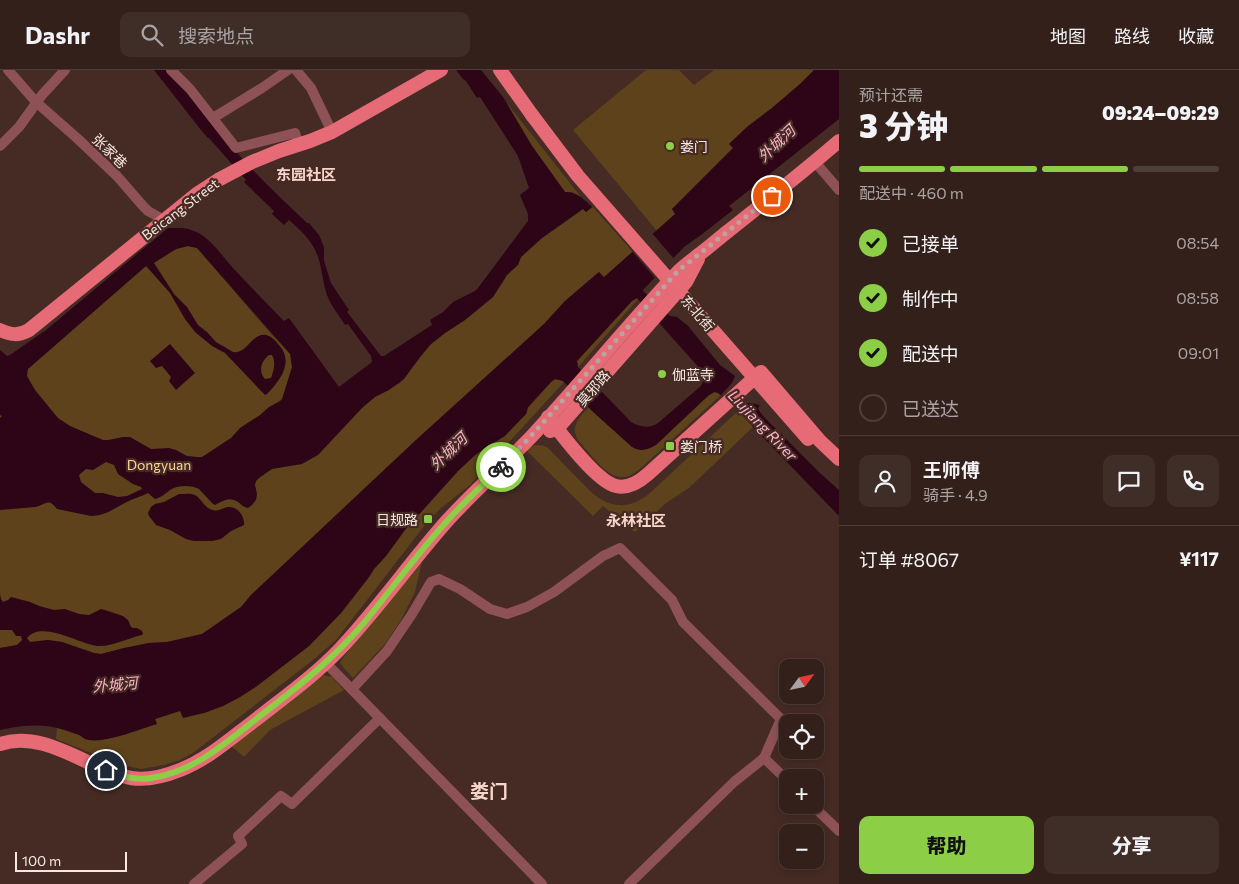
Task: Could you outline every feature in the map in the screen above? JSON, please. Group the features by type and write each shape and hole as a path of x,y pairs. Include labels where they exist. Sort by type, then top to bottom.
{"main road":[{"name":"Beicang Street","path":"0,330 16,335 29,330 198,193 234,171 252,162 332,132 441,70"},
{"path":"500,70 535,113"},
{"path":"510,70 535,113"},
{"name":"东北街","path":"535,113 578,176 811,436"},
{"name":"莫邪路","path":"552,423 661,300 686,282 700,254 839,141"},
{"path":"0,744 22,740 38,743 60,750 116,774 134,779 150,779 184,769 209,755 326,663 363,624 413,560 447,521 531,436 552,423 599,476 612,485 623,487 637,482 644,477 758,375"},
{"path":"811,436 839,459"},
{"path":"811,436 818,450 839,470"}],"street":[{"name":"张家巷","path":"8,70 36,102 117,176 143,206 164,220"},
{"path":"0,146 19,127 36,102 65,70"},
{"path":"171,70 190,88 236,148 295,133 299,145"},
{"path":"213,118 288,70"},
{"path":"296,70 311,88 332,132"},
{"path":"815,162 839,190"},
{"path":"352,689 386,651 412,614 431,582 439,579 460,589 490,609 507,614 527,607 554,592 603,556 620,548 672,600 683,622 781,719 764,758 734,782 629,884"},
{"path":"326,663 542,884"},
{"path":"194,884 242,844 238,836 281,796 292,804 380,718"},
{"path":"764,758 779,772"},
{"path":"821,814 839,831"}],"green space":[{"path":"646,70 679,70 694,85 714,70 814,70 730,143 733,148 672,209 676,214 657,231 573,130"},
{"path":"506,102 581,197 572,192 565,192 532,146"},
{"name":"Dongyuan","path":"593,207 633,252 604,278 599,272 565,301 544,324 416,440 251,595 241,607 202,634 101,654 62,642 48,640 0,648 0,364 30,367 146,266 177,249 188,246 197,248 272,335 354,415 375,397 400,383 431,344 493,297 521,257 542,238 583,209 586,212"},
{"path":"637,298 578,367 577,361 632,301"},
{"path":"555,379 564,382 470,485 440,509 425,525 336,640 193,753 164,765 141,769 118,764 56,739 57,728 80,735 85,739 157,724 155,719 180,711 204,713 223,706 257,686 309,646 341,613 405,530 458,471 486,447 498,441 526,414 528,408"},
{"path":"716,392 721,395 641,468 628,476 617,476 604,469 587,451 576,435 575,426 589,407 632,447"},
{"path":"738,411 753,427 689,488 666,503 635,532 603,506 593,516 526,450 536,445 547,447 598,498 613,504 627,505 642,499 650,493"},
{"path":"423,557 415,592 401,620 385,644 353,678 340,663 342,659"},
{"path":"323,675 332,677 344,690 270,730 244,757 231,746 319,677"}],"water":[{"path":"154,70 166,70 247,164 309,223 319,235 324,247 324,261 331,283 349,310 347,312 381,356 384,356 432,325 430,320 443,312 453,302 475,291 528,221 528,214 520,195 529,188 518,156 480,97 477,98 456,70 481,70 503,97 532,146 565,192 577,194 592,207 586,212 583,209 542,238 521,257 518,265 507,275 493,297 431,344 404,379 363,407 318,455 302,464 272,469 259,478 255,485 256,500 248,508 232,499 215,505 199,489 184,486 173,488 155,499 148,493 109,512 96,516 57,509 51,503 35,507 0,510 0,418 2,416 0,415 0,350 7,356 10,355 46,330 168,228 191,230 211,242 284,321 289,318 339,387 372,362 371,356 348,324 345,325 331,303 327,295 316,251 310,241 289,220 284,225 272,214 274,211 244,182 246,180 201,130","holes":["188,246 197,248 290,354 292,367 282,399 240,428 231,438 202,457 187,456 169,448 151,449 130,437 103,440 70,426 58,418 35,390 27,376 28,369 146,266 170,293 195,332 212,346 225,353 265,395 277,383 284,370 285,357 283,351 271,337 266,335 256,337 238,352 233,352 216,342 198,325 187,307 174,294 154,263 176,249","272,355 274,366 271,378 265,379 261,369 266,357","106,462 114,465 118,474 142,489 127,496 118,497 95,493 81,482 79,475 86,469 93,470"]},
{"path":"814,70 839,70 839,119 729,206 733,210 684,247 643,291 670,316 677,317 688,326 720,365 735,376 760,404 758,409 763,416 839,490 839,516 753,427 743,414 718,393 714,392 708,396 656,445 641,450 632,447 592,411 563,381 555,379 528,407 526,414 505,436 486,447 458,471 405,530 341,613 309,646 240,697 204,713 183,718 180,711 155,719 157,724 104,739 88,740 76,734 49,726 24,726 0,730 0,648 17,645 22,640 21,636 16,636 12,630 0,630 0,594 3,602 11,597 54,610 65,609 79,614 89,615 101,609 105,610 123,616 128,620 131,627 137,628 143,634 114,644 97,646 61,634 42,631 34,633 27,638 30,642 48,640 62,642 101,654 202,634 241,607 251,595 416,440 544,324 565,301 599,272 604,277 675,214 672,209 733,148 729,144","holes":["637,298 701,370 704,379 701,386 658,423 644,427 631,422 578,367 577,361 632,301"]},
{"path":"170,344 195,373 176,390 169,381 171,377 162,366 156,368 150,361"},
{"path":"179,494 195,495 210,509 234,508 242,515 244,525 231,531 221,539 194,541 156,525 148,513 151,507"}],"pier":[{"path":"651,232 675,260 656,279 631,250"},
{"path":"736,374 762,403 762,406 748,403 736,411 721,395 732,383"}],"way so far":[{"path":"501,467 678,271 772,196"}],"place":[{"name":"娄门","path":"670,146"},
{"name":"伽蓝寺","path":"662,374"},
{"name":"娄门桥","path":"670,446"},
{"name":"日规路","path":"428,519"}],"district":[{"name":"东园社区","path":"306,174"},
{"name":"永林社区","path":"636,520"},
{"name":"娄门","path":"489,790"}],"route":[{"path":"106,770 134,779 150,779 184,769 209,755 226,742 306,680 341,648 363,624 413,560 447,521 501,467"}],"water label":[{"name":"外城河","path":"776,143"},
{"name":"Liujiang River","path":"763,425"},
{"name":"外城河","path":"448,451"},
{"name":"外城河","path":"115,684"}]}
